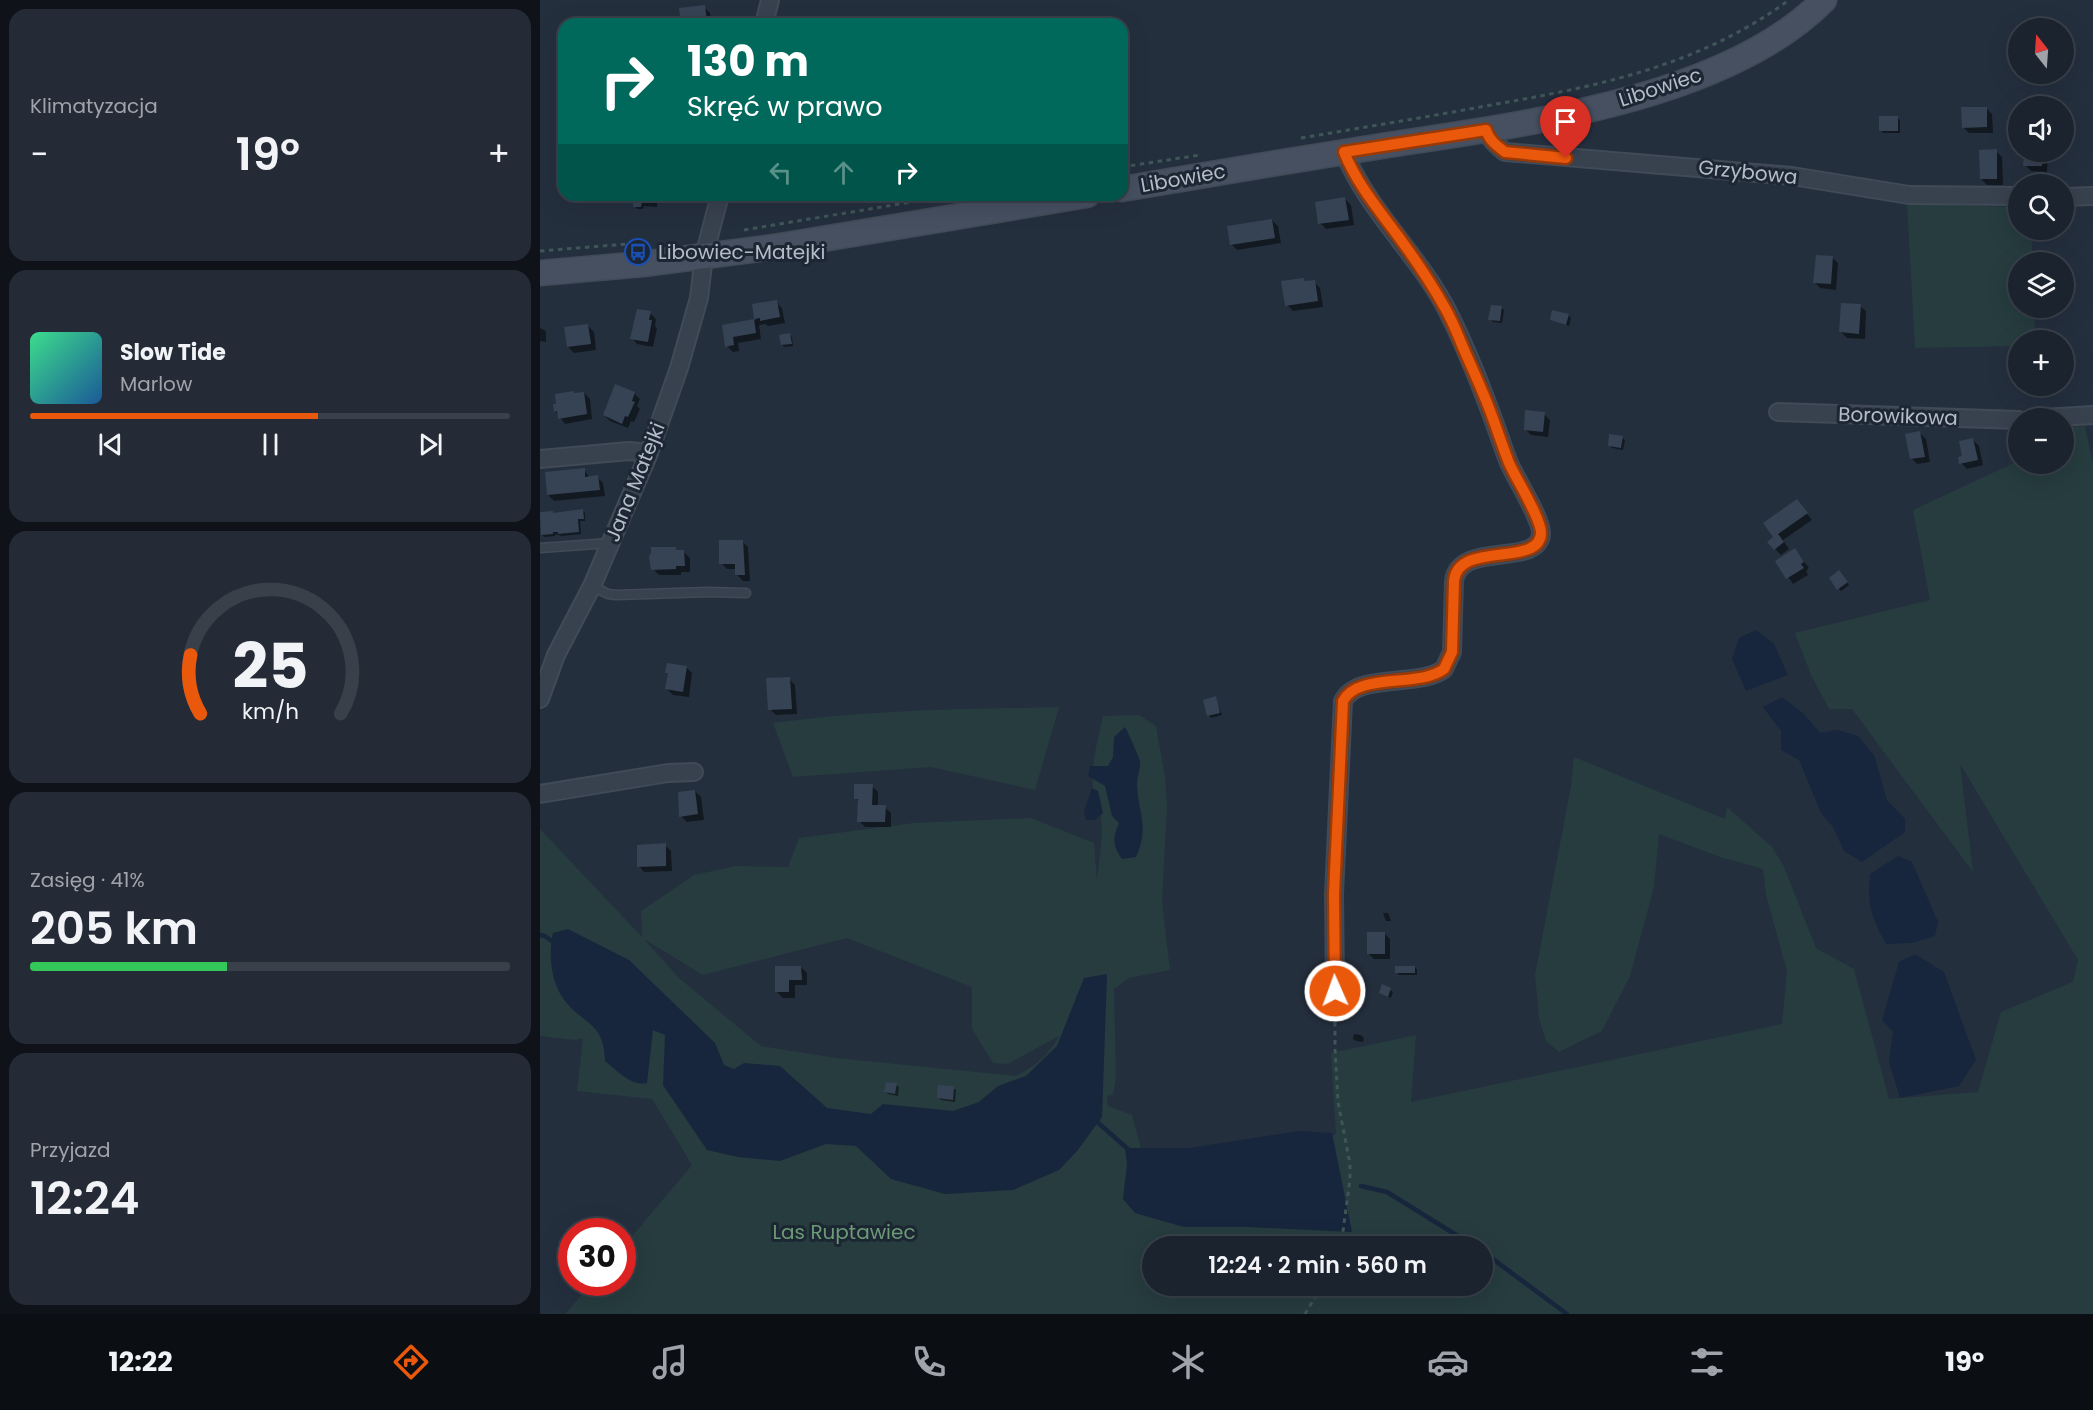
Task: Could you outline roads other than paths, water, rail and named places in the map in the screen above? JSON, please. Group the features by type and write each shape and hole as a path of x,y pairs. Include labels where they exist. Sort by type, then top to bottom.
{"street":[{"path":"766,18 770,0"},
{"name":"Libowiec","path":"1128,188 1486,130 1626,100 1698,77 1752,52 1794,26 1824,0"},
{"name":"Grzybowa","path":"1486,130 1488,136 1505,152 1792,176 1909,195 2008,196"},
{"path":"1335,991 1334,894 1343,701 1346,695 1357,688 1428,676 1444,669 1452,652 1456,571 1463,564 1479,558 1519,552 1533,547 1541,534 1538,522 1509,461 1489,406 1447,312 1421,268 1353,174 1344,152"},
{"path":"2074,196 2093,196"},
{"name":"Jana Matejki","path":"540,699 556,654 592,586 649,453 679,368 699,298 704,256 718,201"},
{"path":"540,273 643,264 795,244 1051,201"},
{"name":"Borowikowa","path":"1778,412 2008,420"},
{"path":"2074,416 2093,415"},
{"path":"540,459 629,451 649,453"},
{"path":"540,794 668,773 694,772"}],"lane":[{"path":"540,548 610,543"},
{"path":"592,586 608,594 616,595 746,593"}],"water":[{"path":"1756,630 1774,644 1788,675 1746,691 1732,659 1739,638"},
{"path":"1782,697 1804,714 1820,733 1838,730 1858,736 1874,755 1887,800 1905,819 1905,832 1862,862 1844,851 1833,827 1821,813 1799,760 1781,750 1781,731 1763,707"},
{"path":"1125,727 1140,761 1137,784 1143,828 1136,857 1122,859 1114,842 1119,823 1112,816 1105,786 1088,776 1090,766 1108,766 1113,757 1114,737"},
{"path":"1092,788 1098,791 1103,813 1094,820 1086,820 1084,811"},
{"path":"1898,856 1912,862 1938,922 1935,936 1912,943 1886,944 1871,911 1870,874"},
{"path":"568,929 629,960 715,1043 724,1065 734,1069 744,1063 780,1066 827,1108 871,1114 883,1104 953,1111 979,1102 998,1086 1026,1076 1057,1046 1084,978 1107,974 1102,1117 1077,1151 1059,1170 1013,1190 945,1194 891,1179 856,1146 826,1144 780,1161 738,1157 707,1150 663,1085 665,1035 653,1030 647,1083 636,1083 624,1077 605,1061 604,1048 597,1031 572,1009 560,994 552,969 553,933"},
{"path":"1915,954 1944,972 1976,1060 1959,1086 1900,1098 1889,1062 1893,1032 1882,1020 1899,962"},
{"path":"1299,1131 1332,1133 1352,1232 1247,1227 1184,1227 1135,1213 1123,1199 1127,1165 1125,1148 1189,1148"}],"waterway":[{"path":"540,935 556,944"},
{"path":"1095,1120 1129,1150"},
{"path":"1361,1186 1387,1192 1458,1236"},
{"path":"1493,1259 1567,1314"}],"place":[{"name":"Libowiec-Matejki","path":"638,252"}],"park label":[{"name":"Las Ruptawiec","path":"844,1232"}]}
